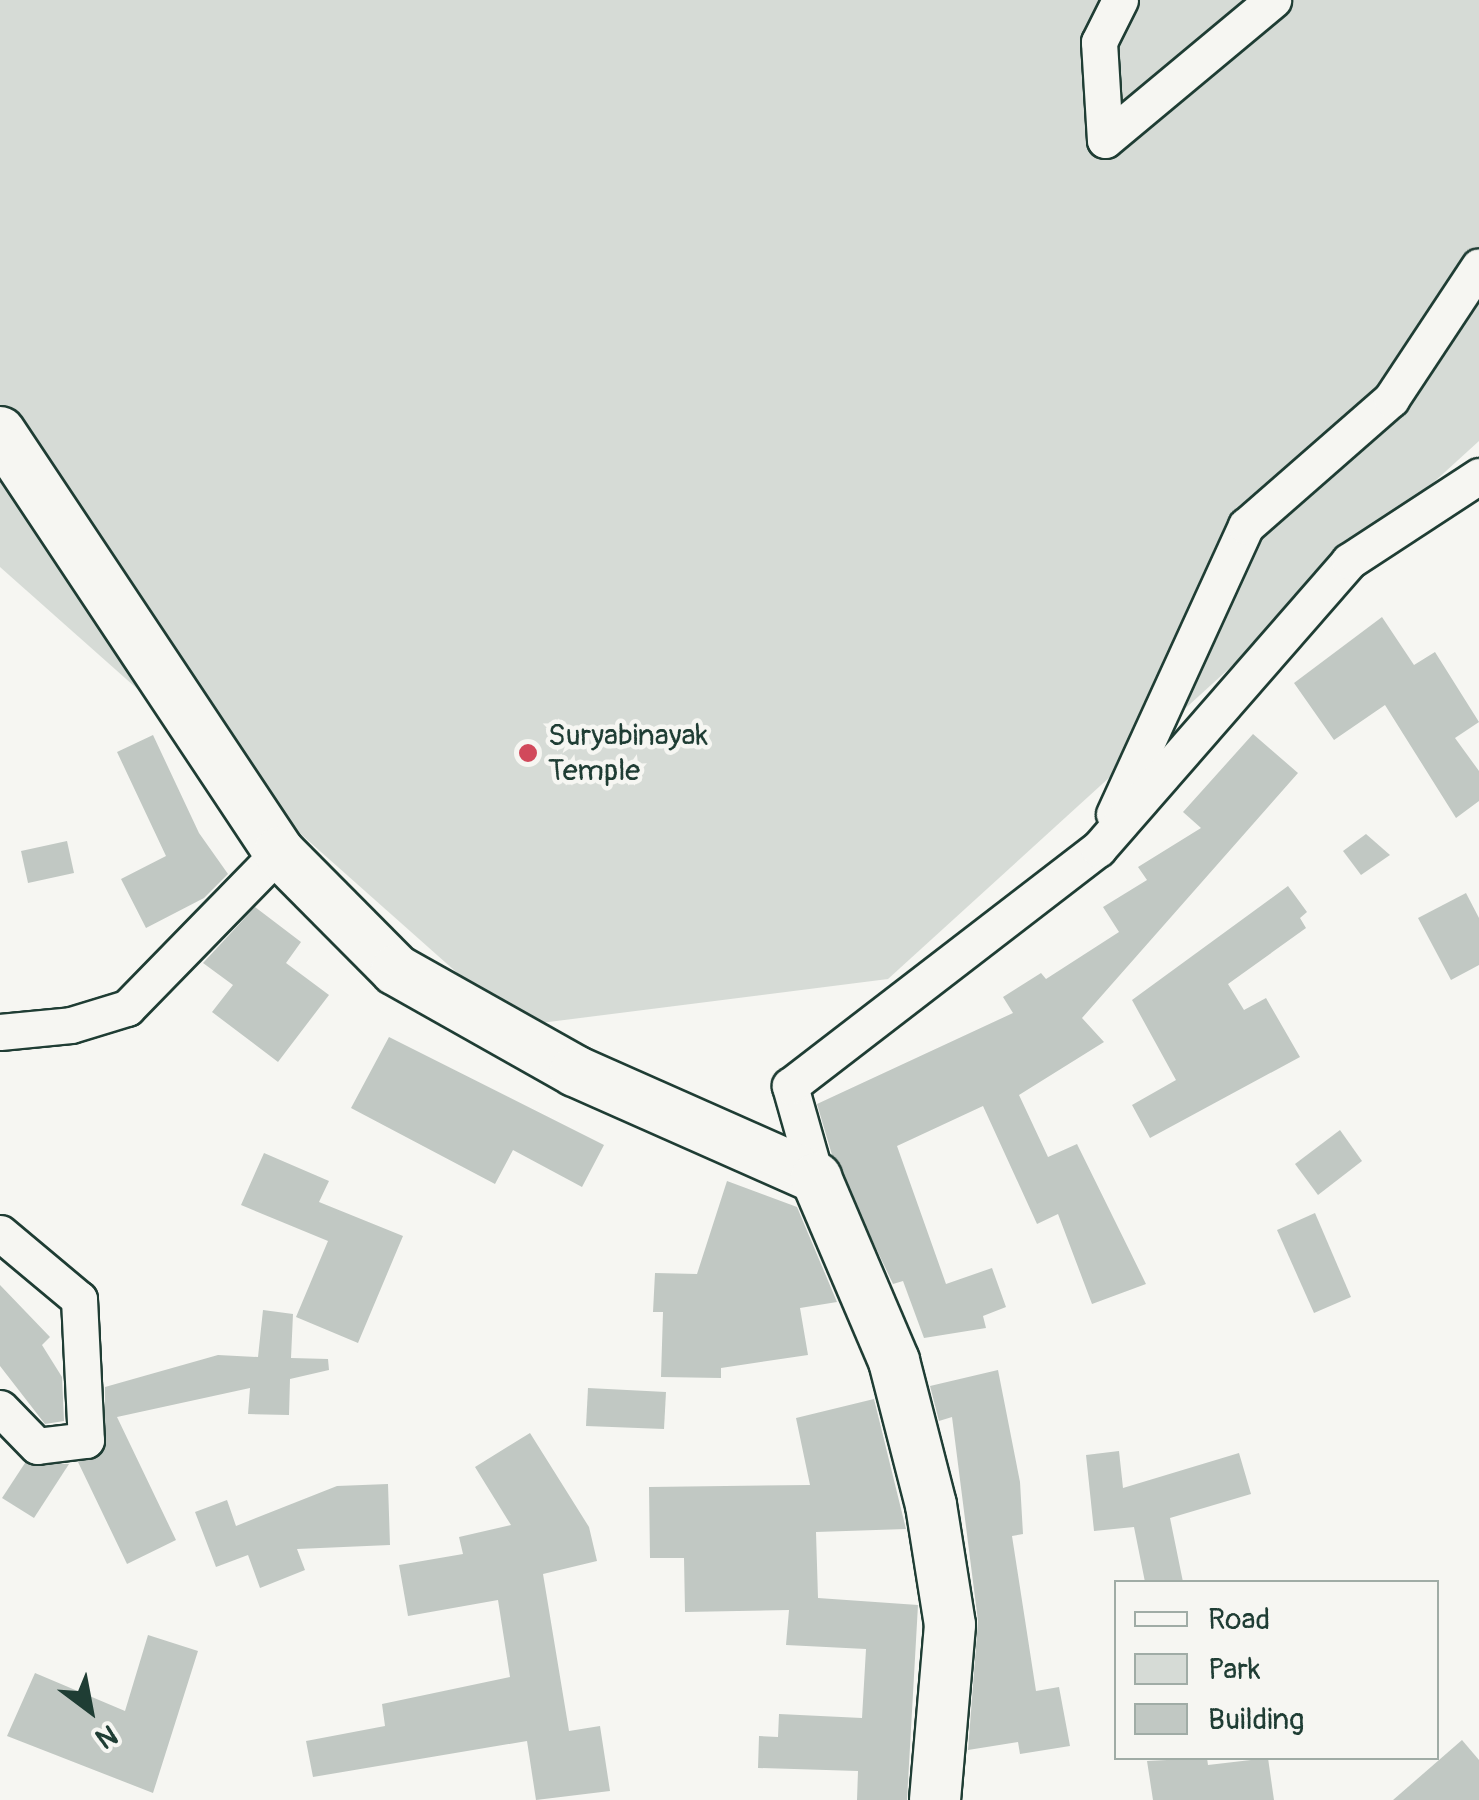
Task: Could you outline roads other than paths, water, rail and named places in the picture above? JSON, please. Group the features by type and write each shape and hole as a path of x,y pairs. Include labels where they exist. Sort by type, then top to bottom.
{"main road":[{"path":"0,432 280,852 396,970 575,1072 816,1178 894,1361 931,1505 950,1625 935,1800"}],"street":[{"path":"1120,0 1098,42 1106,140 1273,0"},
{"path":"1098,848 1246,526 1391,399 1479,266"},
{"path":"816,1178 790,1086 1098,848 1349,561 1479,476"},
{"path":"0,1032 71,1024 127,1008 280,852"},
{"path":"0,1233 79,1299 86,1440 37,1446 0,1408"}],"place":[{"name":"Suryabinayak Temple","path":"528,753"}]}
